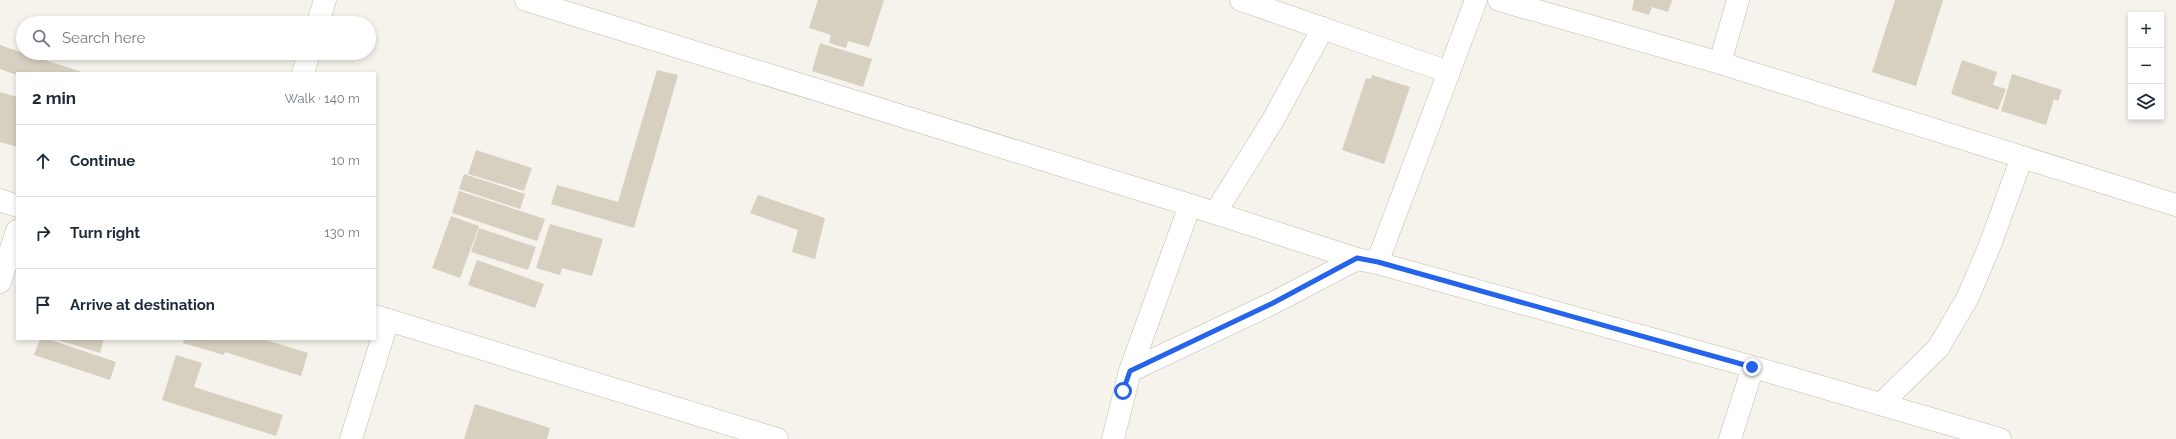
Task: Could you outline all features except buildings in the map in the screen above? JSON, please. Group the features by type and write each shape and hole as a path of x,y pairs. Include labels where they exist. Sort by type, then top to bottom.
{"street":[{"path":"320,16 325,0"},
{"path":"526,0 1367,260 1752,367 2000,439"},
{"path":"1241,0 1449,72"},
{"path":"1130,371 1367,260 1449,72 1476,0"},
{"path":"1499,0 1720,63 2176,205"},
{"path":"1720,63 1738,0"},
{"path":"1215,213 1273,120 1323,28"},
{"path":"303,72 307,60"},
{"path":"1881,404 1938,348 1967,299 1990,245 2022,157"},
{"path":"0,200 16,206"},
{"path":"1113,439 1130,371 1190,205"},
{"path":"0,282 16,234"},
{"path":"352,439 382,318 764,437"},
{"path":"1730,439 1752,367"}],"route":[{"path":"1123,391 1130,371 1273,303 1357,258 1378,262 1752,367"}]}
